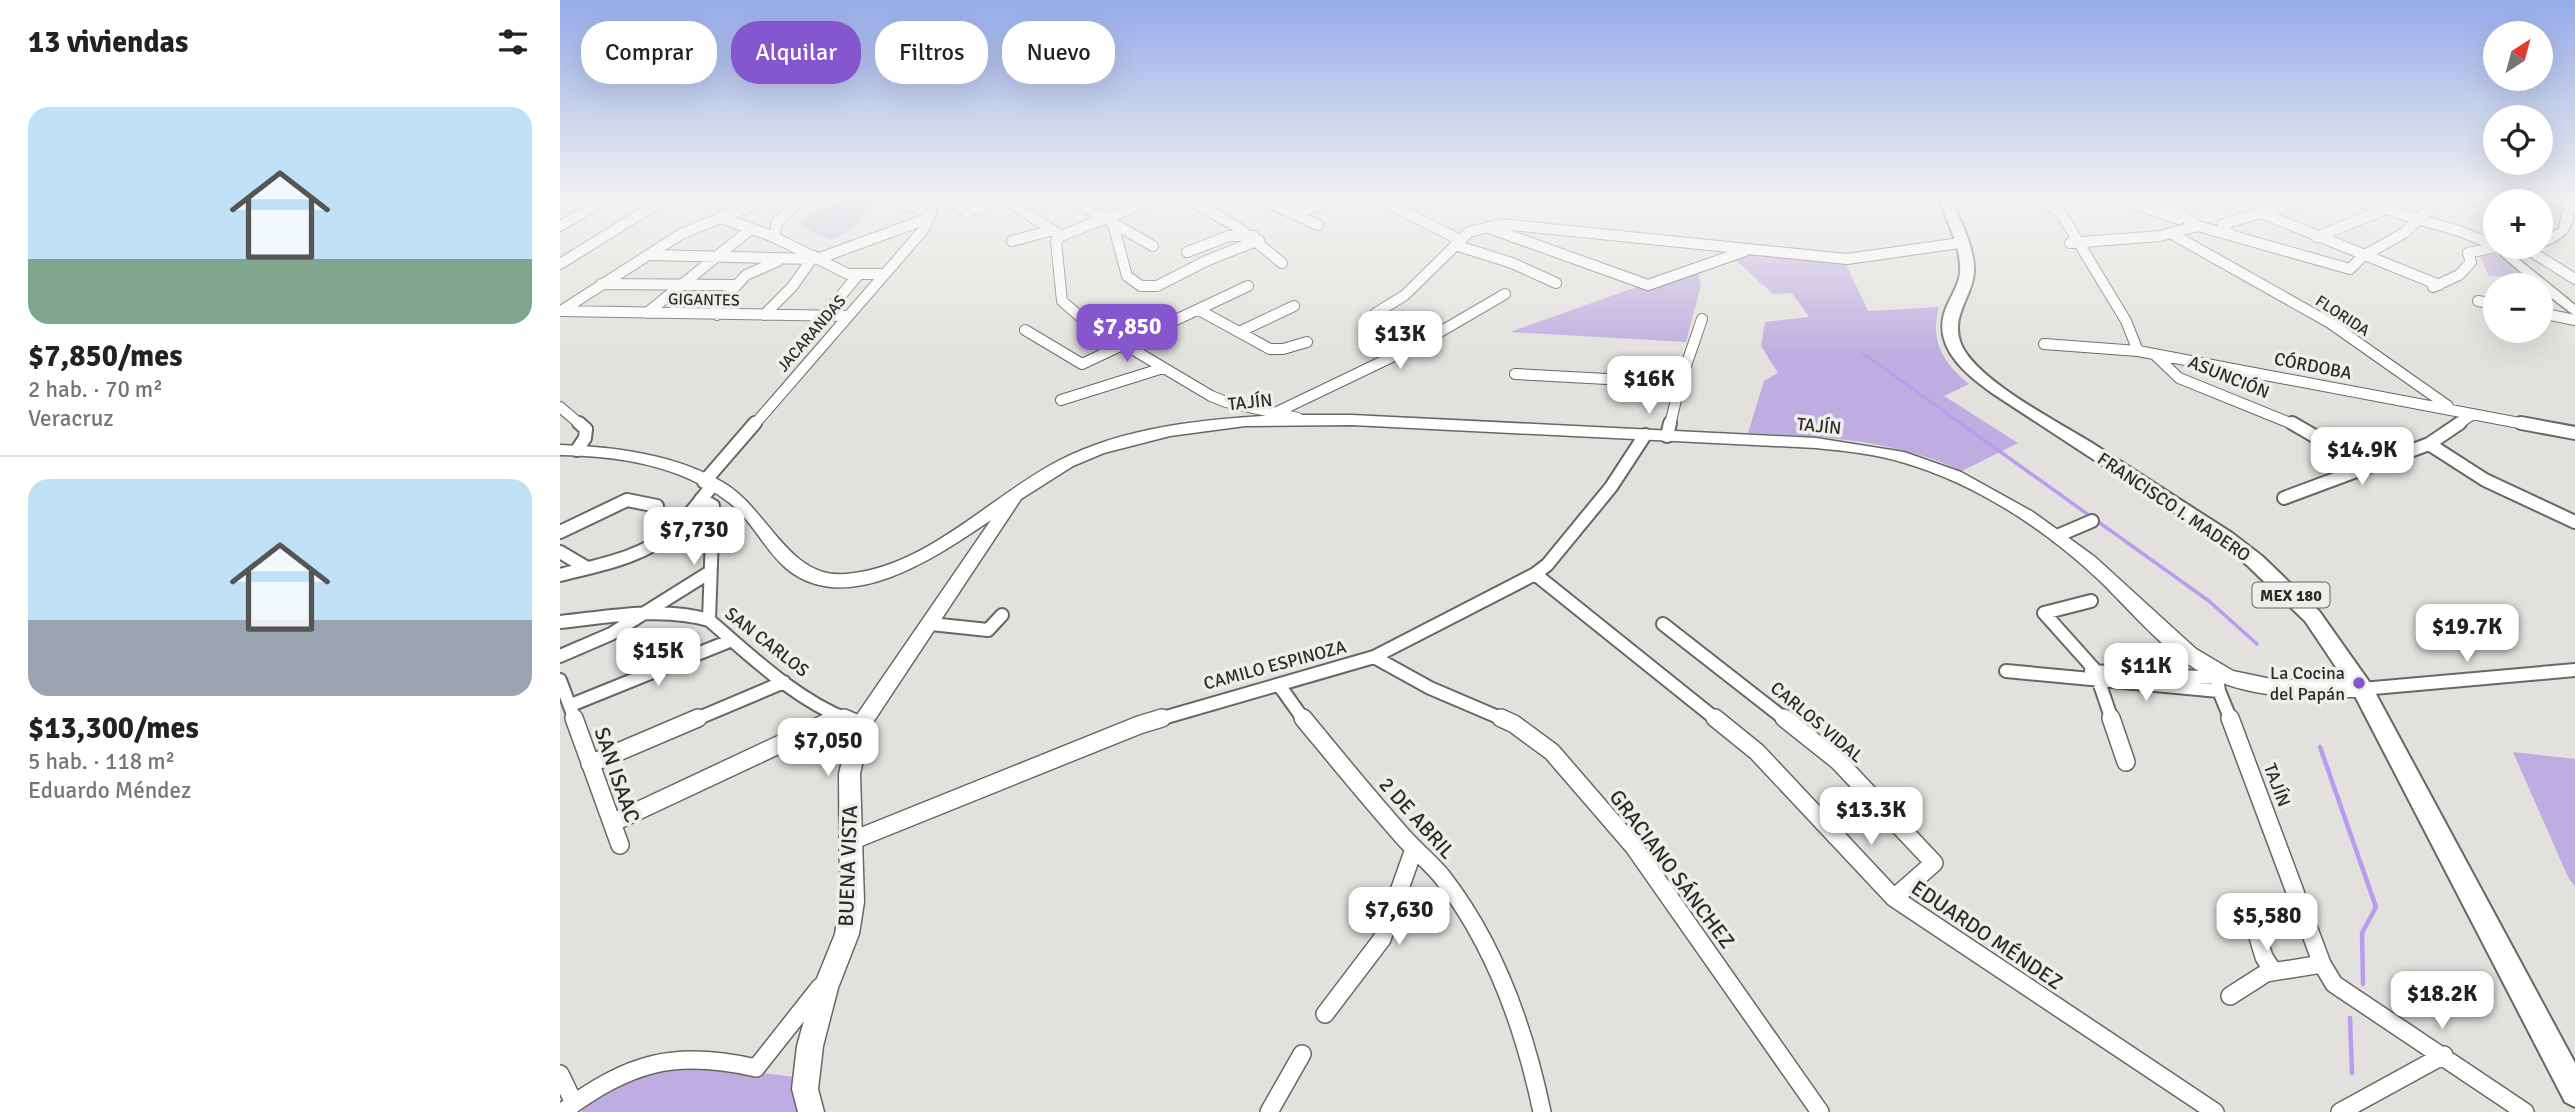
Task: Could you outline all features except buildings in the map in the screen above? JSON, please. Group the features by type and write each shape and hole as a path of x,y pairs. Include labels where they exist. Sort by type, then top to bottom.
{"main road":[{"name":"FRANCISCO I. MADERO","path":"1963,253 1967,270 1951,316 1949,332 1955,348 1979,377 2225,537 2255,561 2312,616 2362,689 2575,1092"},
{"path":"2512,259 2575,312"},
{"name":"TAJÍN","path":"568,450 626,456 669,466 748,512 775,547 800,572 817,578 844,581 877,575 907,563 1048,474 1101,449 1185,430 1236,422 1298,418 1816,443 1887,453 1951,474 2057,536 2220,682"},
{"name":"BUENA VISTA","path":"811,1112 804,1089 830,976 849,926 851,748 860,725 1017,494"},
{"path":"2220,682 2262,688 2362,689"}],"street":[{"path":"560,264 578,253"},
{"path":"561,311 651,253"},
{"path":"647,313 720,253"},
{"path":"805,253 848,274 885,274"},
{"path":"648,255 784,259 815,258 829,253"},
{"name":"JACARANDAS","path":"560,575 615,561 655,544 673,530 846,316 903,253"},
{"path":"1057,253 1062,301 1085,321 1211,396 1298,418"},
{"path":"1120,253 1128,276 1141,286 1157,286 1224,253"},
{"path":"1272,253 1282,263"},
{"path":"1397,329 1376,313 1405,295 1446,253"},
{"path":"1486,253 1556,283"},
{"path":"1559,253 1648,285 1739,253"},
{"path":"1788,253 1847,259 1891,253"},
{"path":"2080,253 2126,321 2138,351"},
{"name":"FLORIDA","path":"2206,253 2330,323 2454,410"},
{"path":"2294,253 2350,269 2369,253"},
{"path":"2355,253 2439,285"},
{"path":"2426,289 2451,281 2466,270 2471,262 2469,253"},
{"path":"764,315 792,287 815,258"},
{"path":"717,315 716,308 736,285 753,271 784,259"},
{"path":"2544,259 2575,279"},
{"path":"824,316 858,275"},
{"path":"601,284 736,285"},
{"path":"1025,330 1082,364 1248,286"},
{"path":"1275,413 1419,346 1460,324 1505,294"},
{"path":"2478,301 2483,302"},
{"path":"1240,332 1294,306"},
{"path":"1199,310 1275,350 1307,342"},
{"name":"GIGANTES","path":"561,311 846,316"},
{"path":"2553,315 2575,320"},
{"path":"1667,436 1680,383 1702,319"},
{"name":"CÓRDOBA","path":"2043,344 2138,351 2575,433"},
{"name":"ASUNCIÓN","path":"2155,355 2179,378 2284,418 2368,467"},
{"path":"1061,400 1163,368"},
{"path":"1516,374 1680,383"},
{"path":"560,407 586,429 585,438 568,450"},
{"path":"2284,498 2429,444 2473,414"},
{"name":"CAMILO ESPINOZA","path":"851,841 1139,725 1374,657 1535,574 1547,565 1611,487 1645,435"},
{"path":"2429,444 2485,480 2575,522"},
{"path":"706,488 713,506 709,620"},
{"path":"560,532 627,500 657,506"},
{"path":"2057,536 2092,521"},
{"path":"560,552 587,568"},
{"path":"560,656 611,634 710,572"},
{"name":"EDUARDO MÉNDEZ","path":"1535,574 1757,752 1894,898 2214,1112"},
{"path":"2091,601 2044,613 2098,676 2126,762"},
{"name":"SAN CARLOS","path":"560,622 685,614 709,620 784,682 837,718 860,725"},
{"path":"931,624 988,630 1002,615"},
{"name":"CARLOS VIDAL","path":"1663,624 1838,761 1934,863 1894,898"},
{"path":"571,705 732,640"},
{"name":"GRACIANO SÁNCHEZ","path":"1374,657 1430,688 1514,724 1552,752 1634,847 1820,1112"},
{"path":"2362,689 2575,670"},
{"path":"2006,671 2220,682"},
{"name":"SAN ISAAC","path":"560,680 620,845"},
{"path":"590,764 784,682"},
{"name":"TAJÍN","path":"2220,682 2322,964 2334,984"},
{"name":"2 DE ABRIL","path":"1279,685 1289,702 1441,877 1460,903 1490,958 1521,1037 1542,1112"},
{"path":"612,823 837,718"},
{"path":"1325,1014 1382,939 1414,849"},
{"path":"2258,937 2264,957 2273,971"},
{"path":"2230,996 2266,973 2322,964"},
{"path":"560,1074 568,1107 625,1072 657,1064 694,1060 728,1061 756,1068 830,976"},
{"path":"2334,984 2363,1006 2444,1055 2525,1112"},
{"path":"1269,1112 1302,1054"},
{"path":"2340,1112 2444,1055"}],"shaded area":[{"path":"1749,253 1845,262 1868,311 1939,307 1936,330 1940,350 1969,384 1944,396 2018,443 1962,471 1910,452 1857,441 1748,433 1764,381 1778,373 1761,346 1765,322 1809,317 1792,293 1773,294 1730,255"},
{"path":"2480,256 2483,256 2483,259 2507,259 2522,273 2488,273"},
{"path":"1696,266 1701,285 1686,342 1510,332"},
{"path":"2513,752 2575,759 2575,887 2568,877"},
{"path":"680,1063 795,1077 800,1112 582,1112 579,1103 621,1077"}],"waterway":[{"path":"1863,353 1963,425"},
{"path":"1960,423 2209,601 2257,644"},
{"path":"2320,747 2376,907 2362,933 2363,984"},
{"path":"2350,1018 2352,1073"}],"place":[{"name":"La Cocina del Papán","path":"2359,683"}]}
